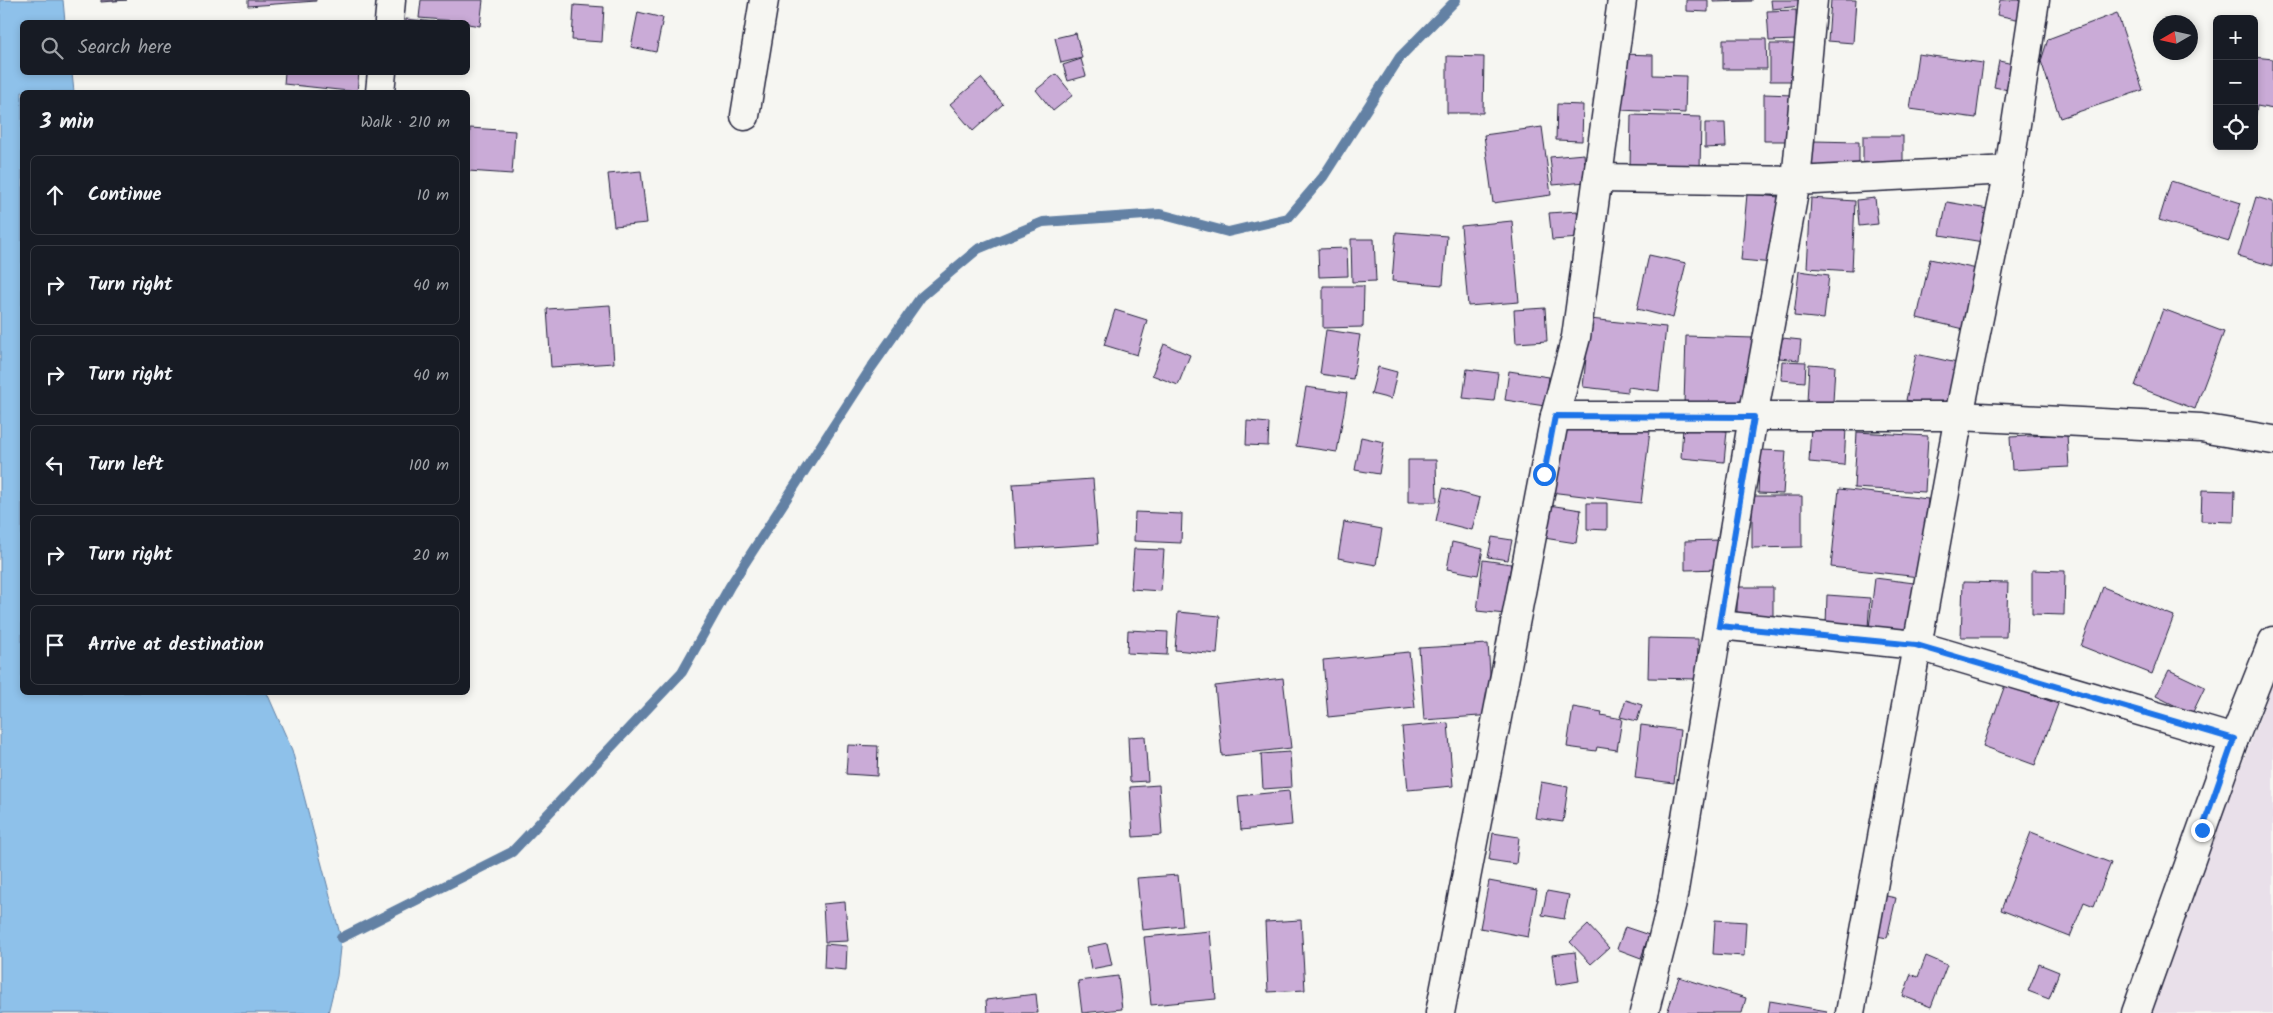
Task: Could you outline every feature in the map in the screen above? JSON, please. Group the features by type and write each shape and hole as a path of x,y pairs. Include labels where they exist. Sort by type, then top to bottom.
{"street":[{"path":"389,20 392,0"},
{"path":"745,116 764,0"},
{"path":"1440,1013 1555,416 1576,337 1622,0"},
{"path":"1644,1013 1672,902 1796,181 1813,0"},
{"path":"1850,1013 1959,416 2009,170 2035,0"},
{"path":"380,90 382,75"},
{"path":"1598,178 1796,181 2009,170"},
{"path":"1555,416 1959,416 2200,428 2273,440"},
{"path":"1719,626 1916,645 2234,739"},
{"path":"2136,1013 2234,739 2273,641"}],"shaded area":[{"path":"2273,683 2273,1013 2147,1013"}],"water":[{"path":"0,0 63,0 65,20 20,20 20,75 72,75 74,90 20,90 20,695 268,695 292,750 341,938 337,976 328,1013 0,1013"}],"building":[{"path":"101,0 127,0 101,2"},
{"path":"248,0 316,0 316,1 248,6"},
{"path":"421,0 483,0 480,26 470,24 470,20 419,18"},
{"path":"1686,0 1708,0 1708,12 1686,11"},
{"path":"1713,0 1752,0 1752,1 1713,2"},
{"path":"1771,0 1801,0 1801,6 1772,9"},
{"path":"1831,0 1856,0 1853,43 1828,41"},
{"path":"2000,0 2025,0 2021,20 1997,15"},
{"path":"574,5 604,7 602,42 572,40"},
{"path":"1796,10 1797,40 1769,41 1767,11"},
{"path":"638,12 663,18 656,52 631,47"},
{"path":"2117,13 2143,90 2060,118 2041,61 2048,39"},
{"path":"1076,33 1082,58 1061,63 1055,38"},
{"path":"1723,39 1766,39 1767,69 1723,69"},
{"path":"1770,44 1800,44 1801,81 1770,81"},
{"path":"1622,54 1653,55 1653,75 1686,76 1685,113 1620,110"},
{"path":"1918,54 1983,63 1976,118 1910,109"},
{"path":"1447,56 1484,57 1483,113 1447,113"},
{"path":"2258,57 2273,59 2273,109 2258,106"},
{"path":"1081,59 1086,76 1068,81 1063,65"},
{"path":"1999,61 2018,65 2013,91 1994,87"},
{"path":"1056,74 1073,95 1053,111 1036,90"},
{"path":"285,75 359,75 357,90 339,90 284,84"},
{"path":"981,78 1003,104 973,131 950,104"},
{"path":"1764,94 1793,95 1792,141 1764,141"},
{"path":"1557,104 1583,105 1582,141 1556,140"},
{"path":"1631,115 1701,117 1700,170 1630,168"},
{"path":"1705,123 1725,123 1726,147 1705,148"},
{"path":"1542,127 1551,195 1493,203 1484,135"},
{"path":"470,128 515,131 512,174 470,171"},
{"path":"1863,136 1903,136 1903,169 1863,169"},
{"path":"1813,141 1859,142 1859,171 1812,171"},
{"path":"1584,154 1586,182 1553,185 1550,157"},
{"path":"641,171 647,223 614,226 608,174"},
{"path":"2171,181 2241,203 2229,241 2159,220"},
{"path":"1747,194 1779,197 1773,263 1741,260"},
{"path":"2256,197 2273,202 2273,266 2238,256"},
{"path":"1811,198 1855,201 1852,271 1807,268"},
{"path":"1875,198 1878,224 1859,226 1857,200"},
{"path":"1947,202 1988,209 1983,242 1940,235"},
{"path":"1577,211 1580,238 1552,240 1549,213"},
{"path":"1512,221 1519,302 1468,306 1461,226"},
{"path":"1396,232 1447,236 1443,285 1392,281"},
{"path":"1351,239 1374,239 1376,281 1352,282"},
{"path":"1347,248 1348,276 1319,277 1318,249"},
{"path":"1649,255 1686,263 1673,318 1637,309"},
{"path":"1930,259 1977,269 1964,329 1917,318"},
{"path":"1799,271 1829,275 1824,319 1794,316"},
{"path":"1323,286 1364,286 1363,327 1323,328"},
{"path":"610,305 614,363 551,367 547,309"},
{"path":"1545,308 1547,341 1516,343 1514,310"},
{"path":"2163,309 2224,332 2195,409 2135,386"},
{"path":"1115,310 1147,320 1137,355 1104,345"},
{"path":"1590,319 1666,327 1659,391 1628,387 1628,392 1583,387"},
{"path":"1326,330 1360,335 1353,379 1320,374"},
{"path":"1686,336 1754,338 1752,406 1684,404"},
{"path":"1782,338 1801,340 1799,360 1779,358"},
{"path":"1164,344 1190,355 1178,385 1152,375"},
{"path":"1916,354 1957,363 1948,409 1906,400"},
{"path":"1782,361 1806,362 1805,382 1781,380"},
{"path":"1809,364 1835,366 1833,402 1807,402"},
{"path":"1378,367 1397,372 1391,399 1371,394"},
{"path":"1467,369 1498,373 1494,401 1463,398"},
{"path":"1509,371 1549,377 1545,406 1505,400"},
{"path":"1306,387 1347,393 1337,452 1296,446"},
{"path":"1616,418 1651,423 1641,503 1550,492 1559,425 1615,431"},
{"path":"1247,421 1269,423 1268,446 1246,445"},
{"path":"1811,425 1846,428 1844,465 1809,462"},
{"path":"1683,427 1727,431 1724,462 1681,458"},
{"path":"1857,432 1928,436 1925,492 1854,488"},
{"path":"2067,434 2069,467 2012,470 2010,437"},
{"path":"1361,437 1384,442 1379,474 1355,470"},
{"path":"1760,450 1786,451 1783,494 1758,493"},
{"path":"1408,460 1436,460 1437,502 1408,502"},
{"path":"1093,479 1098,544 1017,549 1013,484"},
{"path":"1443,488 1480,498 1472,530 1436,521"},
{"path":"1839,489 1928,499 1919,577 1831,567"},
{"path":"2202,490 2235,491 2234,522 2201,521"},
{"path":"1752,496 1802,496 1802,547 1752,548"},
{"path":"1587,503 1607,503 1607,530 1587,529"},
{"path":"1549,505 1581,510 1576,543 1544,538"},
{"path":"1135,512 1182,514 1181,543 1134,541"},
{"path":"1344,522 1382,529 1376,565 1338,558"},
{"path":"1492,537 1512,540 1508,560 1488,557"},
{"path":"1720,540 1721,569 1685,570 1685,541"},
{"path":"1452,542 1483,549 1478,575 1447,569"},
{"path":"1134,549 1164,550 1161,591 1131,589"},
{"path":"1483,560 1511,564 1505,614 1477,611"},
{"path":"2032,570 2065,571 2064,615 2032,614"},
{"path":"1875,578 1914,583 1908,633 1869,628"},
{"path":"1963,582 2008,583 2006,637 1961,637"},
{"path":"1737,587 1773,587 1773,616 1737,615"},
{"path":"2103,587 2174,616 2152,674 2081,646"},
{"path":"1827,595 1870,598 1868,628 1826,625"},
{"path":"1178,612 1220,616 1217,654 1175,650"},
{"path":"1128,630 1168,632 1167,655 1127,653"},
{"path":"1649,638 1698,639 1697,679 1648,678"},
{"path":"1488,644 1493,715 1424,720 1419,648"},
{"path":"1409,652 1415,708 1328,717 1323,660"},
{"path":"2169,670 2205,687 2192,714 2156,696"},
{"path":"1283,678 1291,748 1222,756 1215,686"},
{"path":"2005,685 2058,704 2035,765 1983,746"},
{"path":"1626,700 1642,705 1637,721 1620,717"},
{"path":"1573,707 1602,712 1601,715 1622,719 1617,750 1597,747 1596,751 1567,747"},
{"path":"1448,723 1453,786 1408,790 1402,727"},
{"path":"1641,725 1680,730 1674,783 1635,778"},
{"path":"1145,736 1148,781 1130,782 1128,737"},
{"path":"848,745 878,746 877,776 846,774"},
{"path":"1290,752 1292,787 1263,789 1261,754"},
{"path":"1541,782 1568,787 1563,822 1535,818"},
{"path":"1159,785 1162,835 1133,837 1130,787"},
{"path":"1289,791 1292,825 1241,830 1238,796"},
{"path":"2031,832 2111,863 2094,906 2084,902 2070,937 2001,910"},
{"path":"1493,833 1519,837 1516,864 1489,860"},
{"path":"1178,875 1183,926 1142,930 1137,878"},
{"path":"1489,881 1537,890 1528,937 1480,928"},
{"path":"1547,891 1569,895 1564,919 1542,915"},
{"path":"1877,894 1896,898 1887,938 1867,934"},
{"path":"845,902 848,941 825,942 823,904"},
{"path":"1301,920 1305,990 1268,992 1265,922"},
{"path":"1715,920 1746,922 1744,956 1713,954"},
{"path":"1588,925 1609,948 1591,964 1570,942"},
{"path":"1625,927 1649,935 1641,958 1617,949"},
{"path":"1210,931 1216,999 1151,1005 1144,937"},
{"path":"1107,943 1112,965 1091,969 1087,947"},
{"path":"825,944 847,946 846,970 824,968"},
{"path":"1575,952 1579,981 1556,985 1552,955"},
{"path":"1926,956 1947,965 1931,1007 1903,996 1911,974 1918,977"},
{"path":"2039,964 2059,972 2049,999 2028,991"},
{"path":"1118,976 1122,1009 1082,1013 1078,981"},
{"path":"1679,977 1746,998 1742,1013 1667,1013"},
{"path":"1036,994 1038,1013 987,1013 986,1000"},
{"path":"1770,1001 1827,1011 1826,1013 1768,1013"}],"waterway":[{"path":"341,938 512,852 682,672 730,586 871,368 921,297 978,249 1043,222 1160,214 1228,232 1288,218 1323,177 1400,57 1456,0"}],"route":[{"path":"1544,474 1555,416 1754,417 1719,626 1916,645 2234,739 2202,830"}]}
